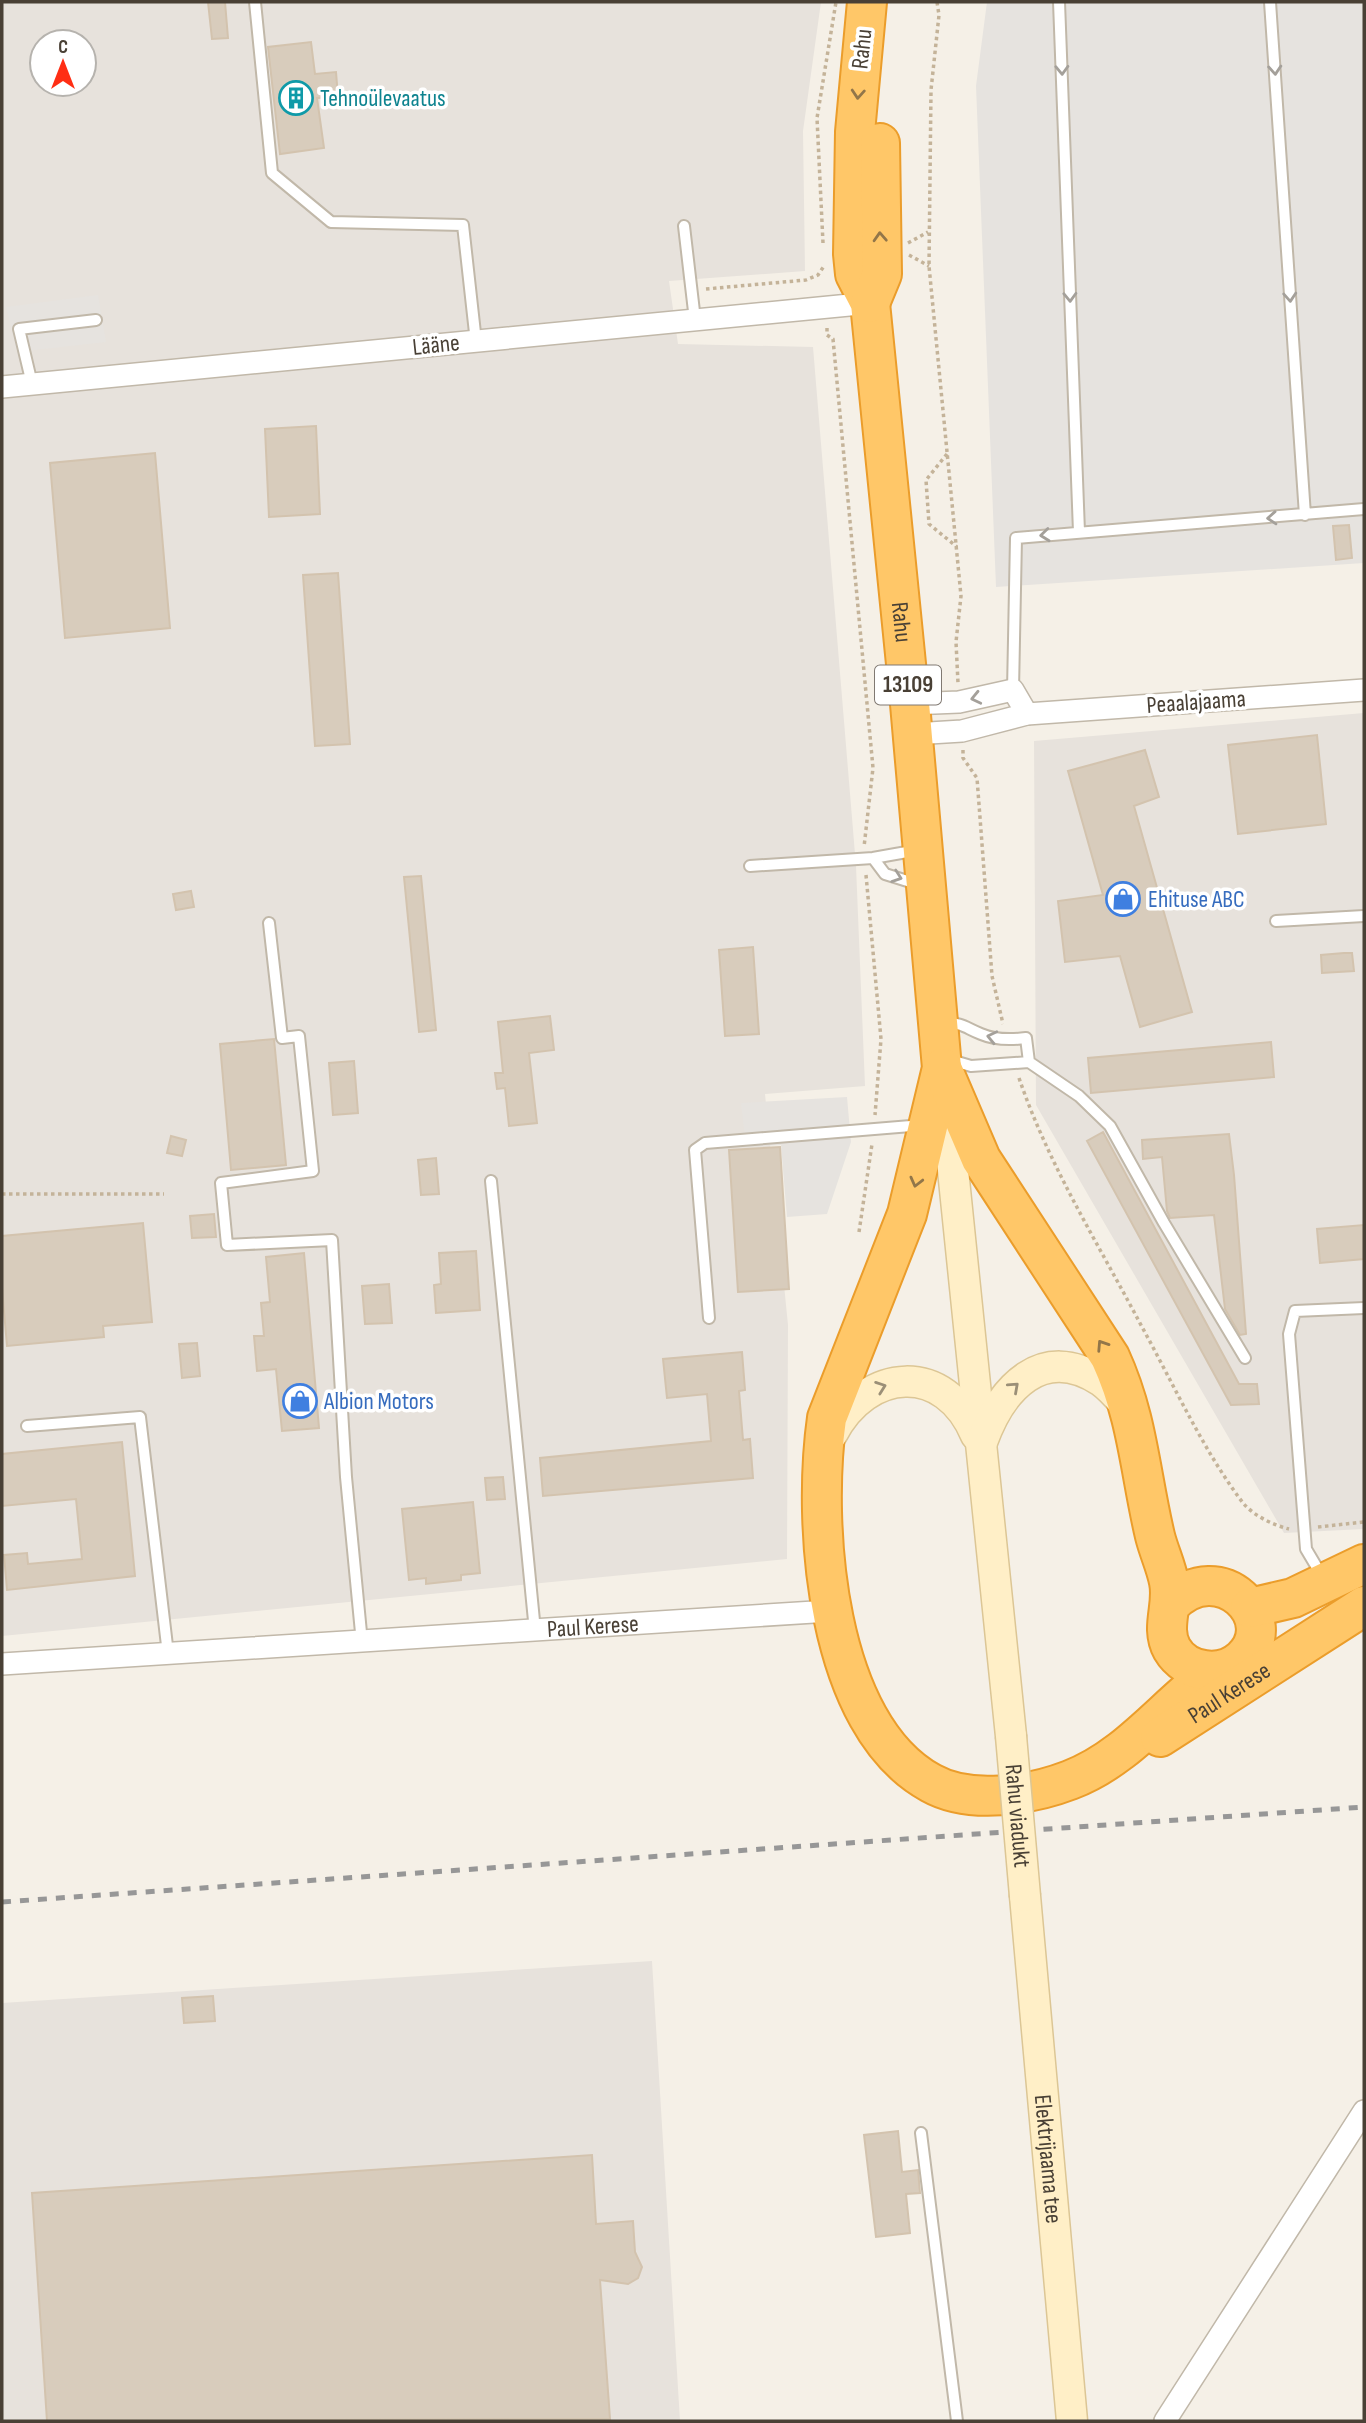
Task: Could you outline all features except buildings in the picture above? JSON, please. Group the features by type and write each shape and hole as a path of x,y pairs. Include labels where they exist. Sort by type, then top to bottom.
{"highway":[{"name":"Rahu","path":"867,2 859,75 852,207 855,274 870,303 926,887 953,1066"},
{"name":"Rahu","path":"870,303 882,274 879,148 894,2"},
{"path":"830,1612 822,1453 827,1418 907,1214 928,1125 953,1066"},
{"path":"953,1066 981,1159 1110,1357 1143,1463 1169,1621 1180,1660 1201,1670 1227,1665 1254,1636 1235,1597 1181,1552 1170,1532 1150,1473 1143,1463"},
{"path":"1169,1621 1191,1588 1235,1597 1293,1598 1364,1564"},
{"name":"Paul Kerese","path":"1083,1774 1145,1732 1188,1689 1307,1618 1364,1589"},
{"name":"Paul Kerese","path":"830,1612 848,1675 864,1707 901,1760 932,1784 962,1792 1018,1793 1113,1766 1197,1715 1364,1606"},
{"name":"Paul Kerese","path":"1083,1774 1138,1711 1158,1676 1169,1621"}],"street":[{"name":"Lääne","path":"2,387 870,303"},
{"path":"912,719 958,702 1013,690 1027,714"},
{"name":"Peaalajaama","path":"912,719 962,731 1027,714 1364,690"},
{"name":"13109","path":"953,1066 981,1445"},
{"path":"981,1445 998,1404 1010,1388 1043,1370 1083,1372 1102,1382 1128,1408"},
{"path":"822,1453 841,1416 858,1398 896,1381 923,1383 944,1390 965,1413 981,1445"},
{"name":"Rahu viadukt","path":"981,1445 1025,1896"},
{"name":"Paul Kerese","path":"2,1664 536,1633 830,1612"},
{"name":"Elektrijaama tee","path":"1025,1896 1072,2421"},
{"path":"1165,2421 1364,2111"}],"lane":[{"path":"255,2 272,173 331,222 463,225 476,342"},
{"path":"1059,2 1079,532"},
{"path":"1270,2 1305,515"},
{"path":"684,226 695,320"},
{"path":"32,384 19,329 96,320"},
{"path":"1013,690 1016,538 1364,509"},
{"path":"750,866 869,858 923,849"},
{"path":"869,858 885,874 926,887"},
{"path":"1276,921 1364,916"},
{"path":"269,923 282,1038 299,1036 313,1171 221,1183 227,1245 332,1240 346,1477 362,1643"},
{"path":"1029,1062 1026,1038 1007,1040 981,1034 961,1023 953,1066 1029,1062 1080,1096 1110,1126 1164,1223 1245,1358"},
{"path":"709,1318 695,1150 705,1143 928,1125"},
{"path":"491,1181 536,1633"},
{"path":"1325,1582 1306,1549 1290,1378 1289,1334 1295,1311 1364,1308"},
{"path":"27,1426 140,1417 169,1654"},
{"path":"921,2133 957,2421"}],"path":[{"path":"835,2 817,118 827,335 833,339 873,768 863,833 869,858 881,1039 874,1128 859,1231"},
{"path":"937,2 939,15 931,90 929,266 961,596 956,642 958,702"},
{"path":"898,248 928,232"},
{"path":"908,254 929,266"},
{"path":"692,291 806,280 818,275 824,266"},
{"path":"948,453 926,480 929,524 957,547"},
{"path":"962,731 963,758 977,778 992,976 1007,1040"},
{"path":"1014,1062 1028,1103 1070,1195 1199,1433 1245,1505 1277,1526 1303,1528 1364,1522"},
{"path":"2,1194 164,1194"}],"shaded area":[{"path":"2,2 821,2 803,131 805,271 669,281 678,344 813,347 856,866 865,1086 765,1094 788,1325 787,1559 2,1636"},
{"path":"987,2 1364,2 1364,563 996,587 976,86"},
{"path":"98,295 106,342 17,352 6,307"},
{"path":"1364,713 1364,1529 1284,1533 1036,1105 1034,741"},
{"path":"847,1097 851,1142 827,1214 787,1217 781,1145 746,1147 741,1103"},
{"path":"652,1961 680,2421 2,2421 2,2003"}],"railway":[{"path":"2,1902 1364,1807"}],"place":[{"name":"Tehnoülevaatus","path":"296,98"},
{"name":"Ehituse ABC","path":"1123,899"},
{"name":"Albion Motors","path":"300,1401"}]}
